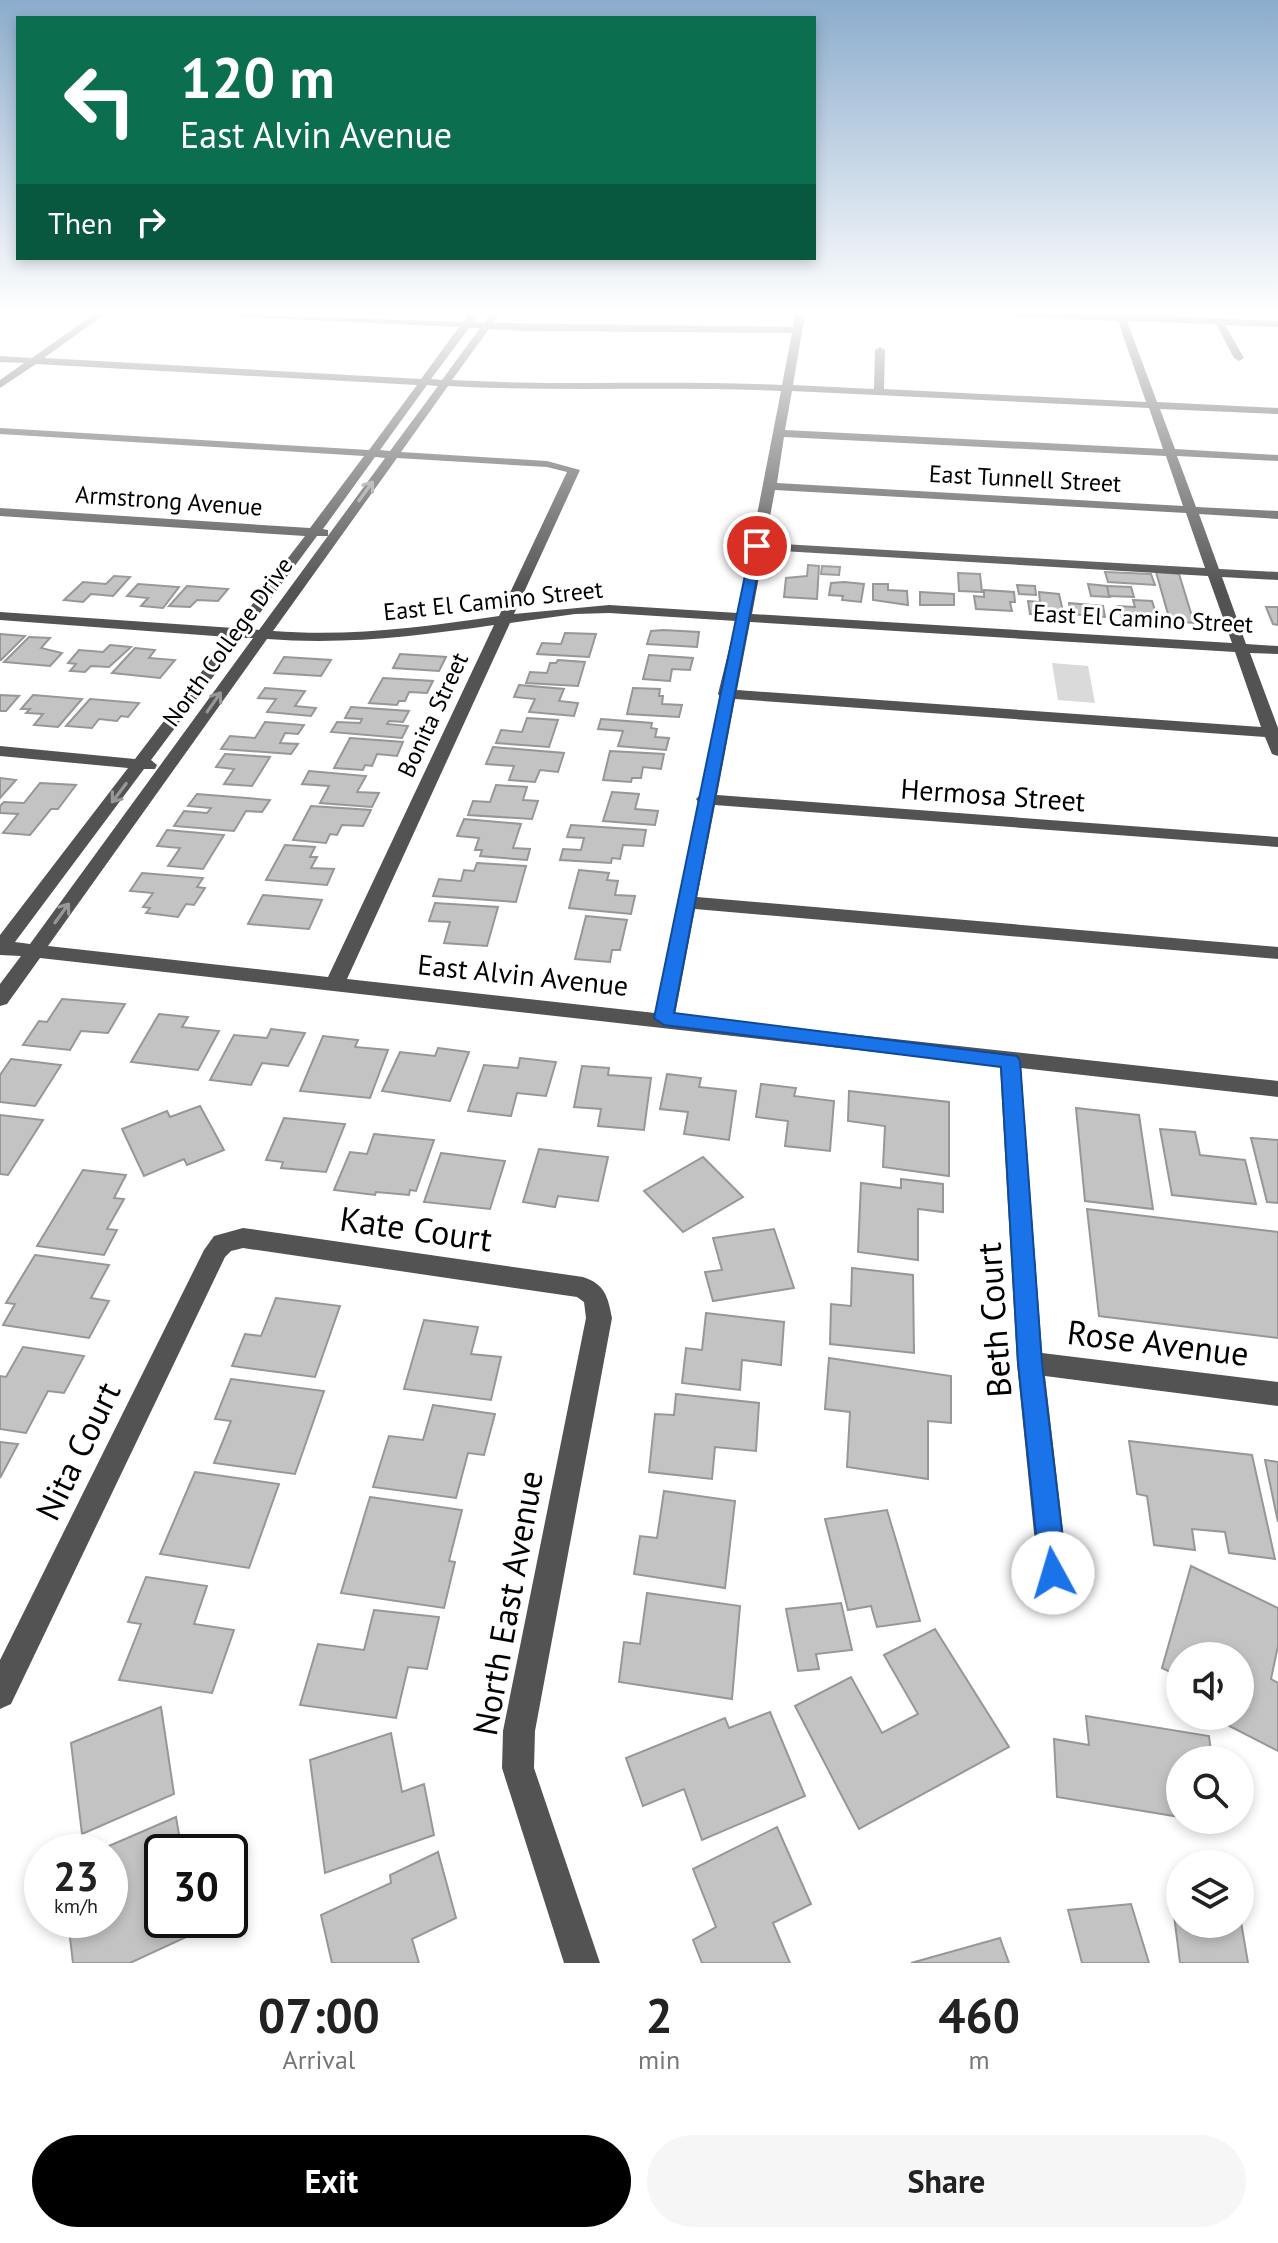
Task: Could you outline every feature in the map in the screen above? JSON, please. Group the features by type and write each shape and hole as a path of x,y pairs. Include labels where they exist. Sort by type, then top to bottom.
{"street":[{"name":"North College Drive","path":"0,948 406,406"},
{"name":"North College Drive","path":"0,999 427,406"},
{"path":"664,1018 705,799 770,486 782,406"},
{"path":"1155,406 1240,647 1275,733 1278,751"},
{"path":"1167,406 1278,411"},
{"path":"0,431 392,455"},
{"path":"778,433 1278,458"},
{"name":"Bonita Street","path":"335,983 573,468 392,455"},
{"name":"East Tunnell Street","path":"770,486 1278,515"},
{"name":"Armstrong Avenue","path":"0,512 335,534"},
{"path":"757,546 1278,576"},
{"name":"East El Camino Street","path":"0,616 321,639 394,635 575,610 609,609 1278,650"},
{"path":"726,694 1275,733"},
{"path":"0,751 168,766"},
{"name":"Hermosa Street","path":"705,799 1278,842"},
{"path":"687,902 1278,953"},
{"name":"East Alvin Avenue","path":"0,948 664,1018 1010,1061 1278,1089"},
{"name":"Beth Court","path":"1010,1061 1030,1363 1053,1573"},
{"name":"Kate Court","path":"223,1243 243,1238 583,1287 596,1297"},
{"name":"Nita Court","path":"0,1693 216,1250 223,1243"},
{"name":"North East Avenue","path":"582,1963 518,1768 519,1744 599,1318 596,1297"},
{"name":"Rose Avenue","path":"1030,1363 1278,1394"}],"shaded area":[{"path":"1052,663 1088,666 1095,703 1058,700"}],"building":[{"path":"808,565 819,566 817,599 784,597 786,578 807,576"},
{"path":"822,566 840,567 839,575 821,574"},
{"path":"1105,572 1151,574 1155,585 1108,582"},
{"path":"1156,572 1179,574 1194,623 1170,621"},
{"path":"958,573 980,574 982,592 959,591"},
{"path":"114,576 130,577 113,596 91,594 83,602 64,600 83,582 106,584"},
{"path":"831,583 864,584 861,602 829,595"},
{"path":"138,584 179,587 163,608 141,606 148,598 127,596"},
{"path":"873,584 888,584 888,590 907,591 908,605 873,600"},
{"path":"1088,584 1107,586 1110,597 1091,596"},
{"path":"1017,585 1035,586 1036,595 1019,594"},
{"path":"187,586 228,589 218,601 197,600 190,607 169,606"},
{"path":"1107,586 1131,587 1134,597 1109,596"},
{"path":"984,590 1014,592 1015,602 1010,602 1012,611 976,609 974,596 984,597"},
{"path":"920,592 954,594 954,605 920,605"},
{"path":"1039,592 1059,594 1064,616 1030,614 1028,601 1040,602"},
{"path":"1133,600 1152,601 1158,620 1122,618 1118,606 1135,607"},
{"path":"1069,603 1103,606 1105,617 1071,614"},
{"path":"1266,607 1278,607 1278,625 1273,624"},
{"path":"651,631 699,632 697,647 647,644"},
{"path":"565,633 596,634 589,657 537,654 542,643 561,644"},
{"path":"0,634 25,636 1,660 0,660"},
{"path":"29,637 50,638 41,648 62,653 50,666 4,662"},
{"path":"110,645 131,647 109,667 91,666 85,672 70,671 76,664 68,663 79,650 103,652"},
{"path":"135,648 155,650 149,658 175,660 160,678 112,673"},
{"path":"400,654 446,657 439,671 393,668"},
{"path":"649,655 693,658 690,670 672,669 670,681 643,679"},
{"path":"284,657 331,660 321,676 274,673"},
{"path":"558,660 585,662 578,686 526,683 530,672 547,673 550,663"},
{"path":"383,678 433,681 427,693 409,692 405,701 399,701 397,705 369,703"},
{"path":"519,685 564,689 559,701 578,703 574,716 529,712 535,699 514,697"},
{"path":"265,688 305,691 295,706 316,708 311,716 267,712 276,699 258,698"},
{"path":"633,688 660,689 662,704 682,705 679,717 627,714"},
{"path":"0,695 19,696 6,711 0,711"},
{"path":"33,695 82,699 58,727 34,725 43,714 26,713 30,709 21,709"},
{"path":"90,699 139,703 128,717 121,716 117,721 99,719 92,728 66,726"},
{"path":"351,707 409,711 403,722 389,721 387,724 408,726 402,738 331,732 337,722 360,723 362,719 345,718"},
{"path":"527,718 558,720 549,747 496,743 501,730 522,732"},
{"path":"601,719 652,723 651,728 657,729 655,737 669,738 666,750 618,746 623,731 598,729"},
{"path":"265,722 304,725 298,734 285,733 280,743 298,744 291,754 221,749 230,736 255,738"},
{"path":"350,738 403,742 397,756 377,754 372,766 365,765 363,770 334,768"},
{"path":"493,747 564,753 558,772 540,770 535,782 509,780 514,766 486,764"},
{"path":"610,751 664,754 661,769 643,767 641,778 632,778 631,782 603,780"},
{"path":"225,754 270,757 252,786 224,784 234,769 216,767"},
{"path":"309,771 366,776 357,792 379,793 372,807 320,803 329,786 302,784"},
{"path":"0,778 16,780 0,798"},
{"path":"40,783 76,785 58,809 51,809 30,835 3,833 18,814 0,813 0,806 4,802 24,803"},
{"path":"496,785 527,787 523,800 538,801 532,819 468,815 473,801 490,802"},
{"path":"612,792 639,794 635,809 658,811 655,825 603,821"},
{"path":"197,794 270,800 262,812 246,811 234,831 174,826 184,811 207,813 211,808 188,806"},
{"path":"311,806 371,810 363,826 342,825 337,835 330,834 326,843 293,840"},
{"path":"464,819 521,824 513,848 530,849 527,860 480,856 482,850 475,850 479,838 457,836"},
{"path":"571,825 646,830 643,846 623,845 620,859 612,858 611,863 560,860 563,849 581,850 584,838 567,837"},
{"path":"167,830 224,835 203,869 168,866 180,848 157,846"},
{"path":"285,845 315,847 310,857 317,857 311,868 334,869 327,885 266,880"},
{"path":"477,863 526,866 516,902 433,896 439,879 461,881 464,870 474,871"},
{"path":"579,870 609,873 607,880 618,881 615,895 635,896 631,914 569,908"},
{"path":"142,873 203,878 197,887 205,888 194,905 186,904 178,917 146,913 150,908 143,907 153,893 130,891"},
{"path":"263,895 322,900 309,929 248,924"},
{"path":"435,903 498,907 487,946 444,943 450,922 429,921"},
{"path":"586,916 627,920 620,950 612,950 610,962 575,959"},
{"path":"62,999 125,1004 108,1033 81,1031 70,1050 23,1045 39,1021 47,1022"},
{"path":"159,1014 188,1017 182,1027 219,1031 198,1070 131,1062"},
{"path":"271,1029 305,1033 288,1066 262,1063 251,1085 210,1080 234,1035 267,1038"},
{"path":"323,1036 358,1040 355,1047 388,1050 370,1098 300,1091"},
{"path":"438,1048 469,1052 450,1101 382,1091 400,1052 435,1056"},
{"path":"520,1058 556,1062 546,1096 517,1093 511,1116 468,1111 484,1065 518,1068"},
{"path":"11,1059 61,1065 35,1106 0,1102 0,1075"},
{"path":"582,1066 609,1068 608,1075 651,1078 644,1130 598,1126 601,1109 574,1107"},
{"path":"667,1074 701,1078 699,1087 736,1091 729,1140 684,1134 688,1112 660,1109"},
{"path":"761,1084 796,1088 794,1096 834,1101 830,1151 785,1146 788,1121 756,1117"},
{"path":"849,1091 949,1102 949,1176 883,1167 885,1126 848,1121"},
{"path":"200,1106 224,1150 187,1165 184,1159 144,1176 122,1129 167,1111 170,1117"},
{"path":"1076,1108 1139,1115 1153,1209 1085,1201"},
{"path":"0,1115 43,1120 8,1175 0,1174"},
{"path":"284,1118 345,1124 326,1172 281,1168 283,1162 266,1160"},
{"path":"1160,1129 1195,1132 1200,1155 1245,1160 1256,1204 1172,1195"},
{"path":"374,1134 434,1140 416,1191 410,1190 409,1195 376,1192 375,1195 334,1190 350,1152 367,1154"},
{"path":"1251,1138 1278,1140 1278,1203 1267,1202"},
{"path":"539,1149 608,1157 598,1201 558,1196 555,1207 523,1202"},
{"path":"441,1153 505,1161 490,1209 424,1202"},
{"path":"703,1157 743,1197 683,1232 644,1191"},
{"path":"83,1170 126,1175 114,1198 124,1199 107,1229 117,1230 104,1255 37,1246"},
{"path":"901,1179 943,1184 943,1212 918,1209 918,1260 858,1252 861,1183 901,1188"},
{"path":"1087,1209 1278,1232 1278,1338 1099,1316"},
{"path":"774,1229 794,1288 713,1301 705,1272 722,1270 713,1238"},
{"path":"35,1255 109,1265 91,1298 109,1301 89,1338 3,1325 15,1304 6,1303"},
{"path":"852,1268 913,1275 914,1353 830,1344 831,1304 851,1306"},
{"path":"276,1298 340,1306 315,1377 232,1366 245,1334 261,1336"},
{"path":"706,1313 784,1322 781,1365 742,1360 740,1390 682,1383 686,1348 702,1350"},
{"path":"424,1320 478,1327 471,1354 501,1357 491,1400 404,1389"},
{"path":"23,1347 84,1356 64,1393 48,1391 26,1433 0,1429 0,1376 6,1377"},
{"path":"829,1358 951,1376 951,1423 928,1421 928,1479 847,1467 850,1412 825,1409"},
{"path":"231,1379 324,1391 295,1474 214,1463 231,1421 215,1419"},
{"path":"676,1394 759,1403 756,1451 715,1447 712,1479 649,1472 655,1414 674,1415"},
{"path":"433,1405 495,1414 484,1455 468,1453 456,1498 373,1487 389,1436 423,1440"},
{"path":"1129,1441 1252,1455 1275,1559 1229,1553 1225,1532 1192,1529 1195,1550 1154,1545 1147,1496 1137,1494"},
{"path":"0,1442 18,1444 0,1478"},
{"path":"1265,1460 1278,1462 1278,1522"},
{"path":"195,1472 279,1484 249,1568 160,1554"},
{"path":"664,1491 735,1501 725,1588 634,1574 640,1536 657,1538"},
{"path":"370,1497 462,1510 449,1561 455,1562 444,1608 341,1593"},
{"path":"887,1510 920,1621 877,1627 871,1606 848,1610 825,1519"},
{"path":"1191,1566 1278,1608 1278,1646 1271,1679 1278,1683 1278,1751 1237,1730 1254,1730 1254,1642 1169,1642"},
{"path":"146,1577 207,1586 194,1624 234,1630 212,1693 119,1680 141,1624 128,1622"},
{"path":"647,1593 740,1606 732,1699 619,1682 624,1642 640,1644"},
{"path":"841,1603 852,1650 816,1654 819,1669 798,1671 786,1609"},
{"path":"374,1610 439,1617 427,1669 408,1667 396,1718 300,1705 318,1644 364,1650"},
{"path":"935,1629 1009,1747 859,1829 795,1706 851,1677 882,1733 918,1714 884,1655"},
{"path":"161,1707 174,1794 82,1834 71,1743"},
{"path":"770,1712 805,1796 702,1840 684,1789 643,1806 626,1758 725,1718 729,1728"},
{"path":"1086,1716 1209,1736 1210,1746 1166,1746 1166,1815 1057,1797 1054,1739 1089,1745"},
{"path":"391,1733 402,1792 424,1784 434,1835 325,1873 310,1760"},
{"path":"176,1817 179,1834 144,1834 144,1938 184,1938 130,1963 73,1963 70,1938 128,1938 128,1838"},
{"path":"777,1827 811,1904 773,1923 790,1963 702,1963 693,1940 716,1927 693,1869"},
{"path":"438,1852 456,1918 412,1939 419,1963 332,1963 321,1915 391,1883 390,1875"},
{"path":"1131,1904 1149,1963 1082,1963 1068,1910"},
{"path":"1000,1938 1009,1963 911,1963"},
{"path":"1177,1938 1244,1938 1248,1963 1180,1963"}],"route":[{"path":"757,546 664,1018 1010,1061 1030,1363 1053,1573"}]}
